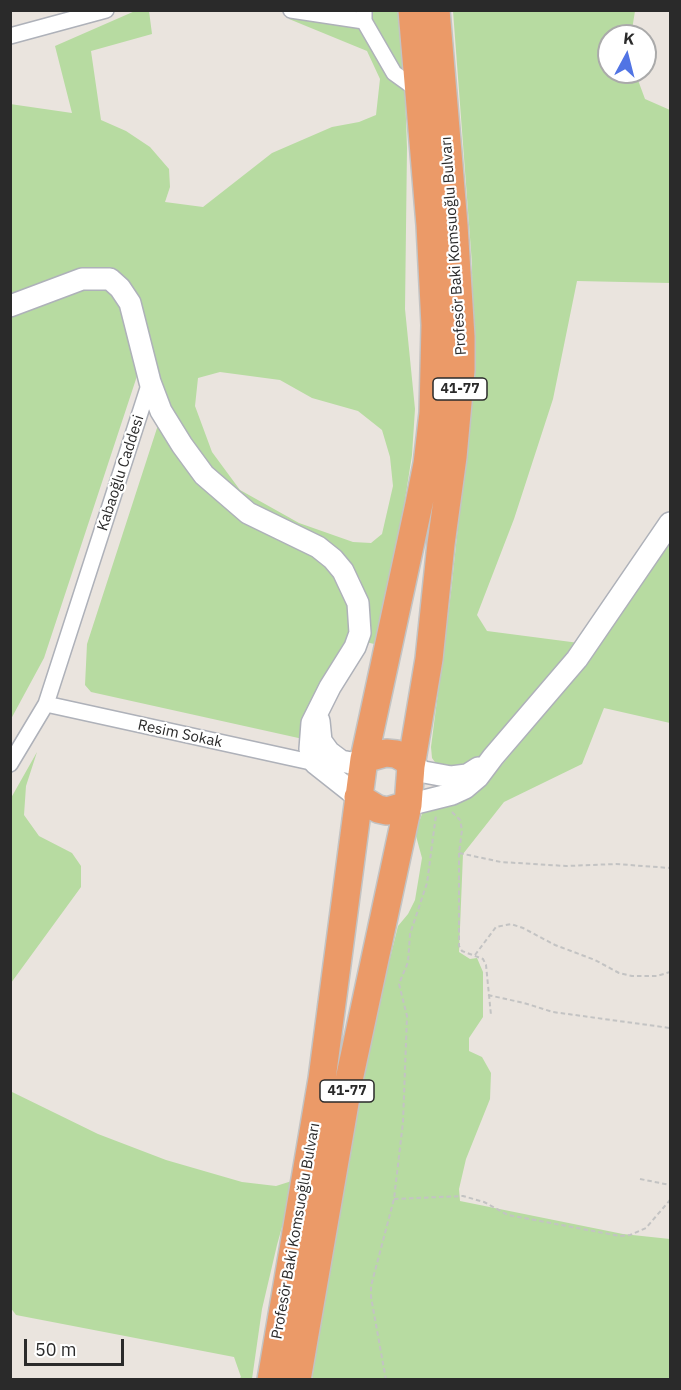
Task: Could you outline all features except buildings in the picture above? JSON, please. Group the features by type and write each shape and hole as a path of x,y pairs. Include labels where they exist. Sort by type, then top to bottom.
{"highway":[{"name":"Profesör Baki Komsuoğlu Bulvarı","path":"364,759 427,464 433,413 434,314 412,10"},
{"name":"Profesör Baki Komsuoğlu Bulvarı","path":"411,766 429,659 461,370 455,237 436,10"},
{"path":"386,753 396,754 411,766 408,805 387,811 378,809 358,797 364,759 386,753"},
{"name":"Profesör Baki Komsuoğlu Bulvarı","path":"268,1380 281,1320 322,1079 358,797"},
{"name":"Profesör Baki Komsuoğlu Bulvarı","path":"297,1380 347,1091 408,805"}],"street":[{"path":"10,36 106,10"},
{"path":"291,10 364,16 394,73 419,91"},
{"path":"10,306 82,279 110,279 120,288 130,303 150,382 161,411 204,475 248,513 318,547 343,571 358,603 360,633 355,647 312,723 310,749 315,763 358,797"},
{"name":"Kabaoğlu Caddesi","path":"10,764 46,704 150,382"},
{"path":"408,805 437,802 465,788 478,777 577,659 670,523"},
{"name":"Resim Sokak","path":"46,704 315,763"},
{"path":"321,706 319,733 321,741 329,752 341,761 351,763 364,759"},
{"path":"411,766 438,775 467,776 493,757"}],"path":[{"path":"386,1380 371,1286 394,1199 403,1122 407,1016 399,984 408,962 410,934 427,882 437,802 460,820 462,830 459,853 459,946 462,951 483,959 486,965 491,1015"},
{"path":"459,853 501,862 566,866 616,864 670,868"},
{"path":"475,955 496,927 511,924 555,945 595,960 619,973 632,976 670,972"},
{"path":"488,995 553,1012 670,1028"},
{"path":"640,1179 670,1185"},
{"path":"394,1199 463,1196 484,1202 508,1215 620,1236 638,1233 646,1228 670,1200"}],"green space":[{"path":"135,11 149,11 152,34 91,51 101,120 126,131 150,147 169,169 170,187 165,202 203,207 272,153 332,127 359,122 376,115 380,79 367,51 289,19 291,11 400,11 407,148 405,309 415,409 412,455 382,646 366,642 365,607 360,579 345,556 319,540 246,503 216,478 170,412 119,274 11,298 10,104 72,113 55,46","holes":["220,372 280,380 312,398 358,411 382,430 390,457 393,486 382,534 371,543 353,542 299,523 240,490 212,452 195,406 198,378"]},
{"path":"453,11 635,11 633,24 597,24 597,84 639,84 645,99 670,110 670,283 577,281 553,399 514,519 477,615 487,631 579,643 481,762 462,771 437,765 432,758 431,747 451,592 473,385 472,264"},
{"path":"92,285 109,287 124,302 137,376 44,658 11,719 11,312"},
{"path":"158,425 345,583 354,629 303,739 91,692 85,685 87,644"},
{"path":"670,541 670,723 604,708 582,764 504,802 463,854 459,952 470,959 477,958 483,972 483,1017 469,1038 469,1051 482,1057 491,1073 490,1099 466,1159 459,1189 460,1201 623,1234 670,1239 670,1379 312,1380 326,1283 370,1039 398,926 408,914 415,900 422,858 416,836 422,814 436,804 486,784 588,661"},
{"path":"37,752 26,786 24,815 39,836 72,853 81,866 81,887 11,983 11,798"},
{"path":"10,1091 98,1134 166,1160 242,1182 276,1186 295,1180 262,1309 252,1379 239,1379 241,1377 234,1357 16,1315 10,1307"}]}
